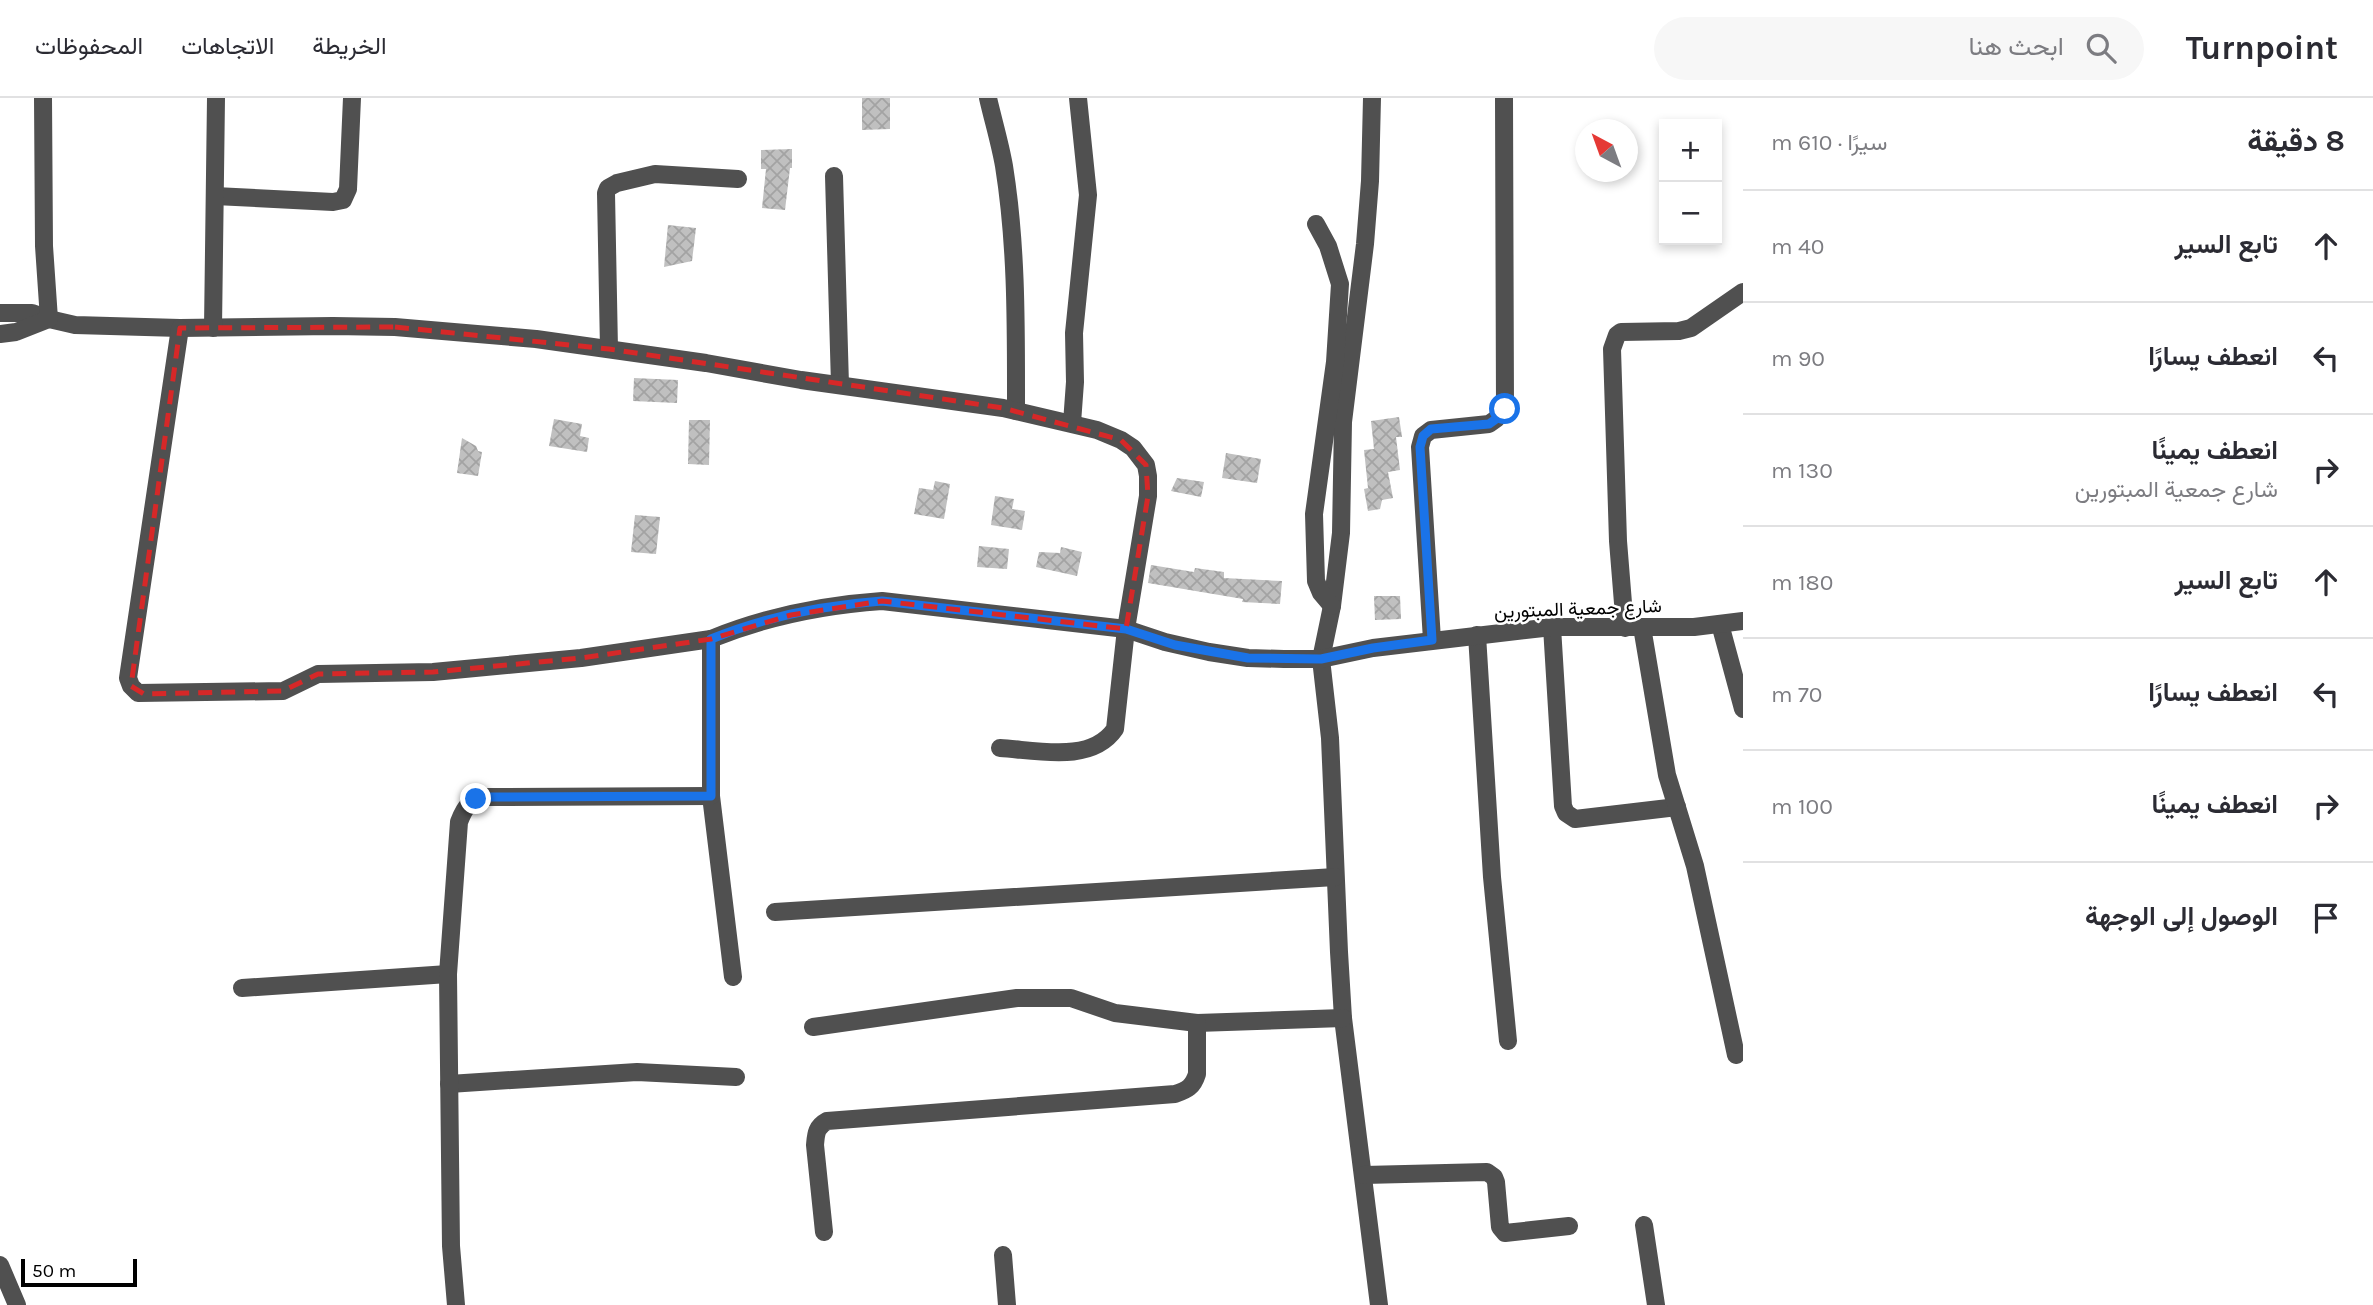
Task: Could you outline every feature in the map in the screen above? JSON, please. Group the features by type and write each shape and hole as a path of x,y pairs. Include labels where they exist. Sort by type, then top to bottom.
{"street":[{"path":"43,98 44,246 49,319"},
{"path":"213,328 216,98"},
{"path":"215,196 333,202 343,200 348,189 352,98"},
{"path":"988,98 1003,165 1010,223 1016,313 1016,411"},
{"path":"1072,424 1074,333 1088,195 1078,98"},
{"path":"1372,98 1368,206 1343,422 1341,533 1332,606 1321,659 1330,738 1343,1018 1379,1305"},
{"path":"1432,640 1420,447 1423,436 1431,429 1489,424 1505,409 1504,98"},
{"path":"609,349 608,188 617,183 655,174 738,179"},
{"path":"834,176 840,385"},
{"path":"1316,224 1328,246 1340,284 1335,362 1314,514 1316,581 1321,593 1332,606"},
{"path":"1736,1055 1695,866 1667,775 1618,541 1612,349 1614,340 1621,332 1679,331 1691,328 1743,292"},
{"path":"0,313 32,313 75,325 180,328 396,327 536,339 1016,411 1072,424 1121,440 1133,448 1146,465 1149,496 1126,629 1115,729 1109,738 1098,745 1075,752 1000,748"},
{"path":"0,334 16,332 49,319"},
{"name":"شارع جمعية المبتورين","path":"180,328 128,678 138,693 283,691 318,674 433,672 581,658 711,639 741,626 849,603 882,601 1126,629 1165,642 1248,658 1321,659 1373,648 1552,627 1694,627 1743,621"},
{"path":"1720,624 1743,709"},
{"path":"1552,627 1563,806 1566,813 1575,819 1677,807"},
{"path":"1477,635 1492,877 1508,1041"},
{"path":"711,639 711,796 733,977"},
{"path":"456,1305 451,1246 448,974 459,822 465,806 476,799 487,797 711,796"},
{"path":"775,912 1335,877"},
{"path":"242,988 448,974"},
{"path":"813,1027 1017,998 1071,998 1115,1013 1197,1023 1343,1018"},
{"path":"824,1232 815,1145 816,1131 821,1124 827,1121 1175,1094 1189,1089 1195,1082 1197,1023"},
{"path":"449,1084 637,1072 736,1077"},
{"path":"1364,1175 1488,1172 1496,1182 1500,1227 1505,1233 1569,1226"},
{"path":"1644,1225 1656,1305"},
{"path":"1003,1255 1007,1305"},
{"path":"0,1265 17,1305"}],"highlighted area":[{"path":"395,327 609,349 1003,408 1121,440 1146,465 1148,496 1126,629 882,601 791,615 711,639 581,658 433,672 318,674 283,691 144,694 131,686 180,328"}],"building":[{"path":"862,98 890,98 890,129 862,130"},
{"path":"792,149 792,168 785,210 762,208 766,169 761,169 761,150"},
{"path":"668,225 696,228 692,261 664,267"},
{"path":"634,378 678,380 677,403 633,401"},
{"path":"1399,417 1402,437 1396,437 1400,470 1388,472 1393,498 1382,500 1380,509 1368,511 1364,489 1368,488 1364,450 1374,449 1371,421"},
{"path":"554,419 582,424 580,436 589,438 587,452 549,446"},
{"path":"689,420 710,420 709,465 688,464"},
{"path":"462,438 482,452 478,476 457,473"},
{"path":"1226,453 1261,459 1257,483 1222,478"},
{"path":"1177,478 1204,482 1201,497 1171,491"},
{"path":"935,481 950,484 944,519 914,514 919,488 933,490"},
{"path":"995,496 1014,499 1012,509 1025,511 1022,530 991,525"},
{"path":"635,515 660,517 656,554 631,552"},
{"path":"979,546 1009,549 1007,569 977,567"},
{"path":"1061,547 1082,552 1077,576 1036,567 1039,552 1060,553"},
{"path":"1151,565 1194,572 1195,568 1224,572 1224,578 1282,581 1280,604 1242,602 1243,599 1148,583"},
{"path":"1374,596 1400,596 1401,619 1375,620"}],"route":[{"path":"476,799 650,794 711,796 711,639 741,626 849,603 882,601 1126,629 1175,645 1248,658 1321,659 1432,640 1420,447 1423,436 1431,429 1489,424 1505,409"}]}
